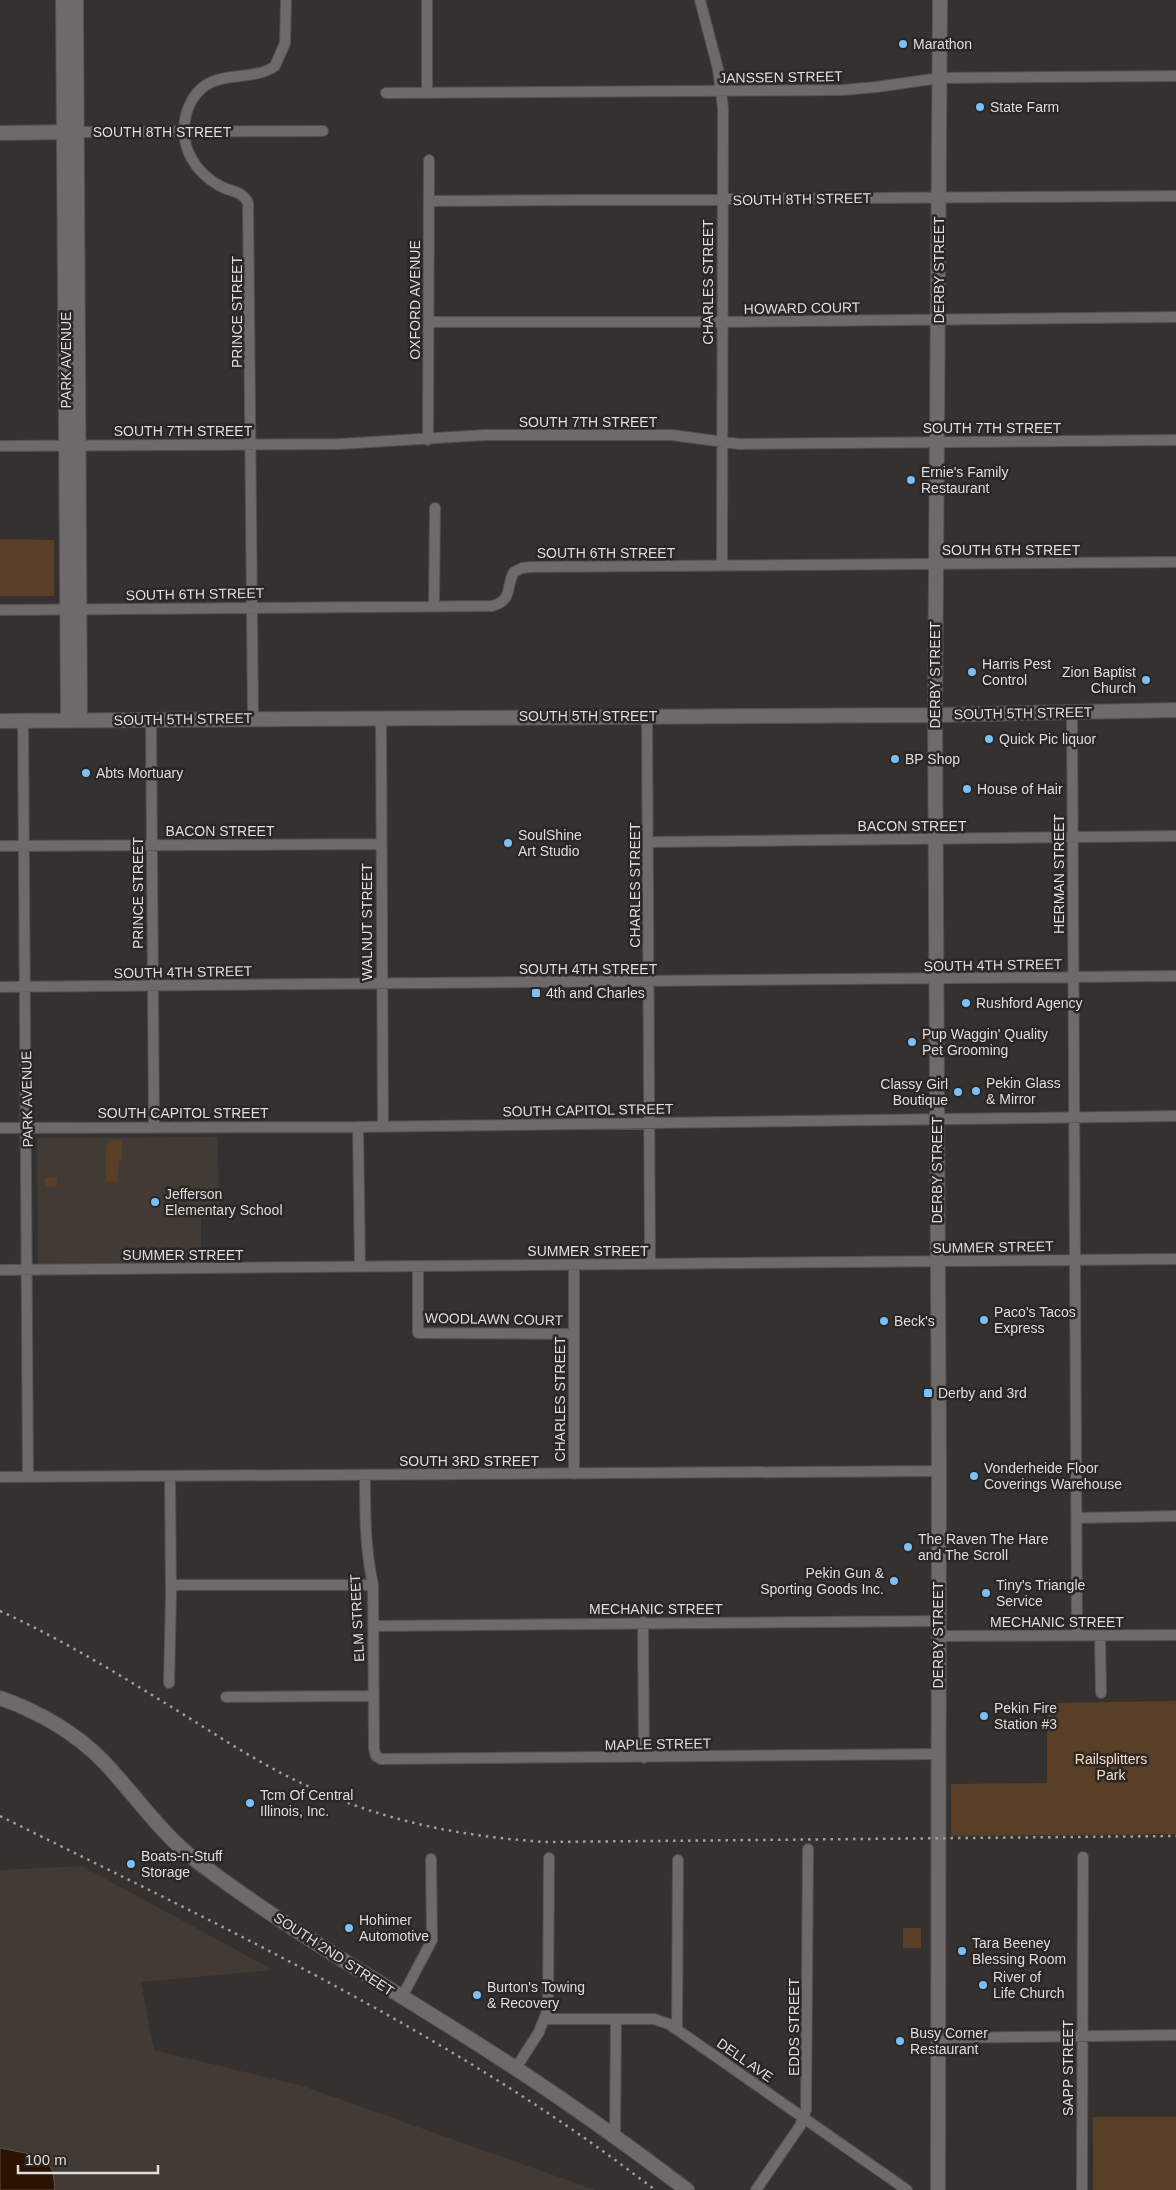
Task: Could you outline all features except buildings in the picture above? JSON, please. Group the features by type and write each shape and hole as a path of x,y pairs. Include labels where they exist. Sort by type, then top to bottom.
{"main road":[{"name":"PARK AVENUE","path":"63,0 70,132 74,720"},
{"name":"PARK AVENUE","path":"70,132 76,0"},
{"name":"DERBY STREET","path":"938,2190 939,1471 935,715 940,0"},
{"name":"SOUTH 8TH STREET","path":"0,133 70,132"},
{"name":"SOUTH 5TH STREET","path":"0,721 935,715 1176,710"},
{"name":"SOUTH 2ND STREET","path":"0,1698 27,1708 72,1734 88,1747 103,1761 168,1836 197,1862 296,1931 516,2068 615,2135 687,2190"}],"street":[{"name":"PRINCE STREET","path":"253,718 248,204 241,194 220,186 202,174 189,156 184,132 187,109 202,89 225,78 262,72 275,66 285,43 286,0"},
{"path":"427,0 427,93"},
{"name":"CHARLES STREET","path":"700,0 722,92 722,566"},
{"name":"JANSSEN STREET","path":"386,93 842,90 876,88 940,78 1176,76"},
{"name":"SOUTH 8TH STREET","path":"70,132 323,131"},
{"name":"OXFORD AVENUE","path":"428,440 429,160"},
{"name":"SOUTH 8TH STREET","path":"429,201 1176,196"},
{"name":"HOWARD COURT","path":"429,322 721,322 1176,317"},
{"name":"SOUTH 7TH STREET","path":"0,446 378,443 485,435 672,435 748,444 1176,440"},
{"path":"434,606 435,508"},
{"name":"SOUTH 6TH STREET","path":"0,610 492,606 500,604 508,596 512,575 522,568 1176,562"},
{"name":"HERMAN STREET","path":"1072,712 1072,977 1078,1635"},
{"name":"CHARLES STREET","path":"647,716 650,1264"},
{"name":"WALNUT STREET","path":"381,718 383,1126"},
{"name":"PARK AVENUE","path":"23,720 28,1477"},
{"name":"PRINCE STREET","path":"151,720 154,1127"},
{"name":"BACON STREET","path":"649,842 1176,836"},
{"name":"BACON STREET","path":"0,846 381,844"},
{"name":"SOUTH 4TH STREET","path":"0,987 936,980 1176,976"},
{"name":"SOUTH CAPITOL STREET","path":"0,1128 358,1127 1176,1116"},
{"path":"358,1127 360,1267"},
{"name":"SUMMER STREET","path":"0,1270 938,1262 1076,1259 1176,1260"},
{"name":"CHARLES STREET","path":"574,1264 574,1474"},
{"name":"WOODLAWN COURT","path":"418,1266 418,1332 574,1334"},
{"name":"SOUTH 3RD STREET","path":"0,1477 939,1471"},
{"name":"ELM STREET","path":"366,1476 365,1531 368,1562 373,1585 374,1749 378,1758"},
{"path":"170,1477 170,1683"},
{"path":"1078,1518 1176,1516"},
{"path":"171,1585 373,1585"},
{"name":"MECHANIC STREET","path":"373,1626 642,1622 938,1621"},
{"path":"642,1622 644,1758"},
{"name":"MECHANIC STREET","path":"938,1636 1176,1635"},
{"path":"1100,1636 1101,1693"},
{"path":"226,1697 373,1696"},
{"name":"MAPLE STREET","path":"378,1758 394,1760 938,1754"},
{"name":"EDDS STREET","path":"756,2190 804,2118 807,2086 808,1849"},
{"name":"SAPP STREET","path":"1082,2190 1083,1857"},
{"path":"516,2068 540,2032 548,2009 549,1858"},
{"path":"402,1997 432,1940 431,1859"},
{"path":"677,2028 678,1860"},
{"name":"DELL AVE","path":"546,2018 654,2019 669,2024 907,2190"},
{"path":"615,2135 616,2019"},
{"path":"938,2038 1176,2035"}],"shaded area":[{"path":"218,1137 219,1217 201,1218 201,1263 38,1264 37,1138"},
{"path":"82,1866 273,1970 141,1982 154,2050 303,2086 595,2190 0,2190 0,1870"},
{"path":"0,2148 45,2157 53,2172 55,2190 0,2190"}],"green space":[{"path":"0,539 54,540 54,596 0,596"},
{"path":"110,1140 122,1140 122,1161 118,1161 118,1182 106,1181 106,1146"},
{"path":"57,1177 57,1186 45,1187 45,1178"},
{"name":"Railsplitters Park","path":"1176,1701 1176,1834 951,1836 951,1784 1047,1783 1047,1703"},
{"path":"903,1928 921,1928 921,1948 903,1948"},
{"path":"1093,2117 1176,2117 1176,2190 1093,2190"}],"railway":[{"path":"0,1611 99,1663 252,1757 297,1781 340,1800 369,1810 398,1819 456,1832 546,1842 1176,1836"},
{"path":"0,1816 253,1943 419,2033 500,2082 579,2134 655,2190"}],"place":[{"name":"Marathon","path":"903,44"},
{"name":"State Farm","path":"980,107"},
{"name":"Ernie's Family Restaurant","path":"911,480"},
{"name":"Harris Pest Control","path":"972,672"},
{"name":"Zion Baptist Church","path":"1146,680"},
{"name":"Quick Pic liquor","path":"989,739"},
{"name":"BP Shop","path":"895,759"},
{"name":"Abts Mortuary","path":"86,773"},
{"name":"House of Hair","path":"967,789"},
{"name":"SoulShine Art Studio","path":"508,843"},
{"name":"4th and Charles","path":"536,993"},
{"name":"Rushford Agency","path":"966,1003"},
{"name":"Pup Waggin' Quality Pet Grooming","path":"912,1042"},
{"name":"Pekin Glass & Mirror","path":"976,1091"},
{"name":"Classy Girl Boutique","path":"958,1092"},
{"name":"Jefferson Elementary School","path":"155,1202"},
{"name":"Paco's Tacos Express","path":"984,1320"},
{"name":"Beck's","path":"884,1321"},
{"name":"Derby and 3rd","path":"928,1393"},
{"name":"Vonderheide Floor Coverings Warehouse","path":"974,1476"},
{"name":"The Raven The Hare and The Scroll","path":"908,1547"},
{"name":"Pekin Gun & Sporting Goods Inc.","path":"894,1581"},
{"name":"Tiny's Triangle Service","path":"986,1593"},
{"name":"Pekin Fire Station #3","path":"984,1716"},
{"name":"Tcm Of Central Illinois, Inc.","path":"250,1803"},
{"name":"Boats-n-Stuff Storage","path":"131,1864"},
{"name":"Hohimer Automotive","path":"349,1928"},
{"name":"Tara Beeney Blessing Room","path":"962,1951"},
{"name":"River of Life Church","path":"983,1985"},
{"name":"Burton's Towing & Recovery","path":"477,1995"},
{"name":"Busy Corner Restaurant","path":"900,2041"}]}
